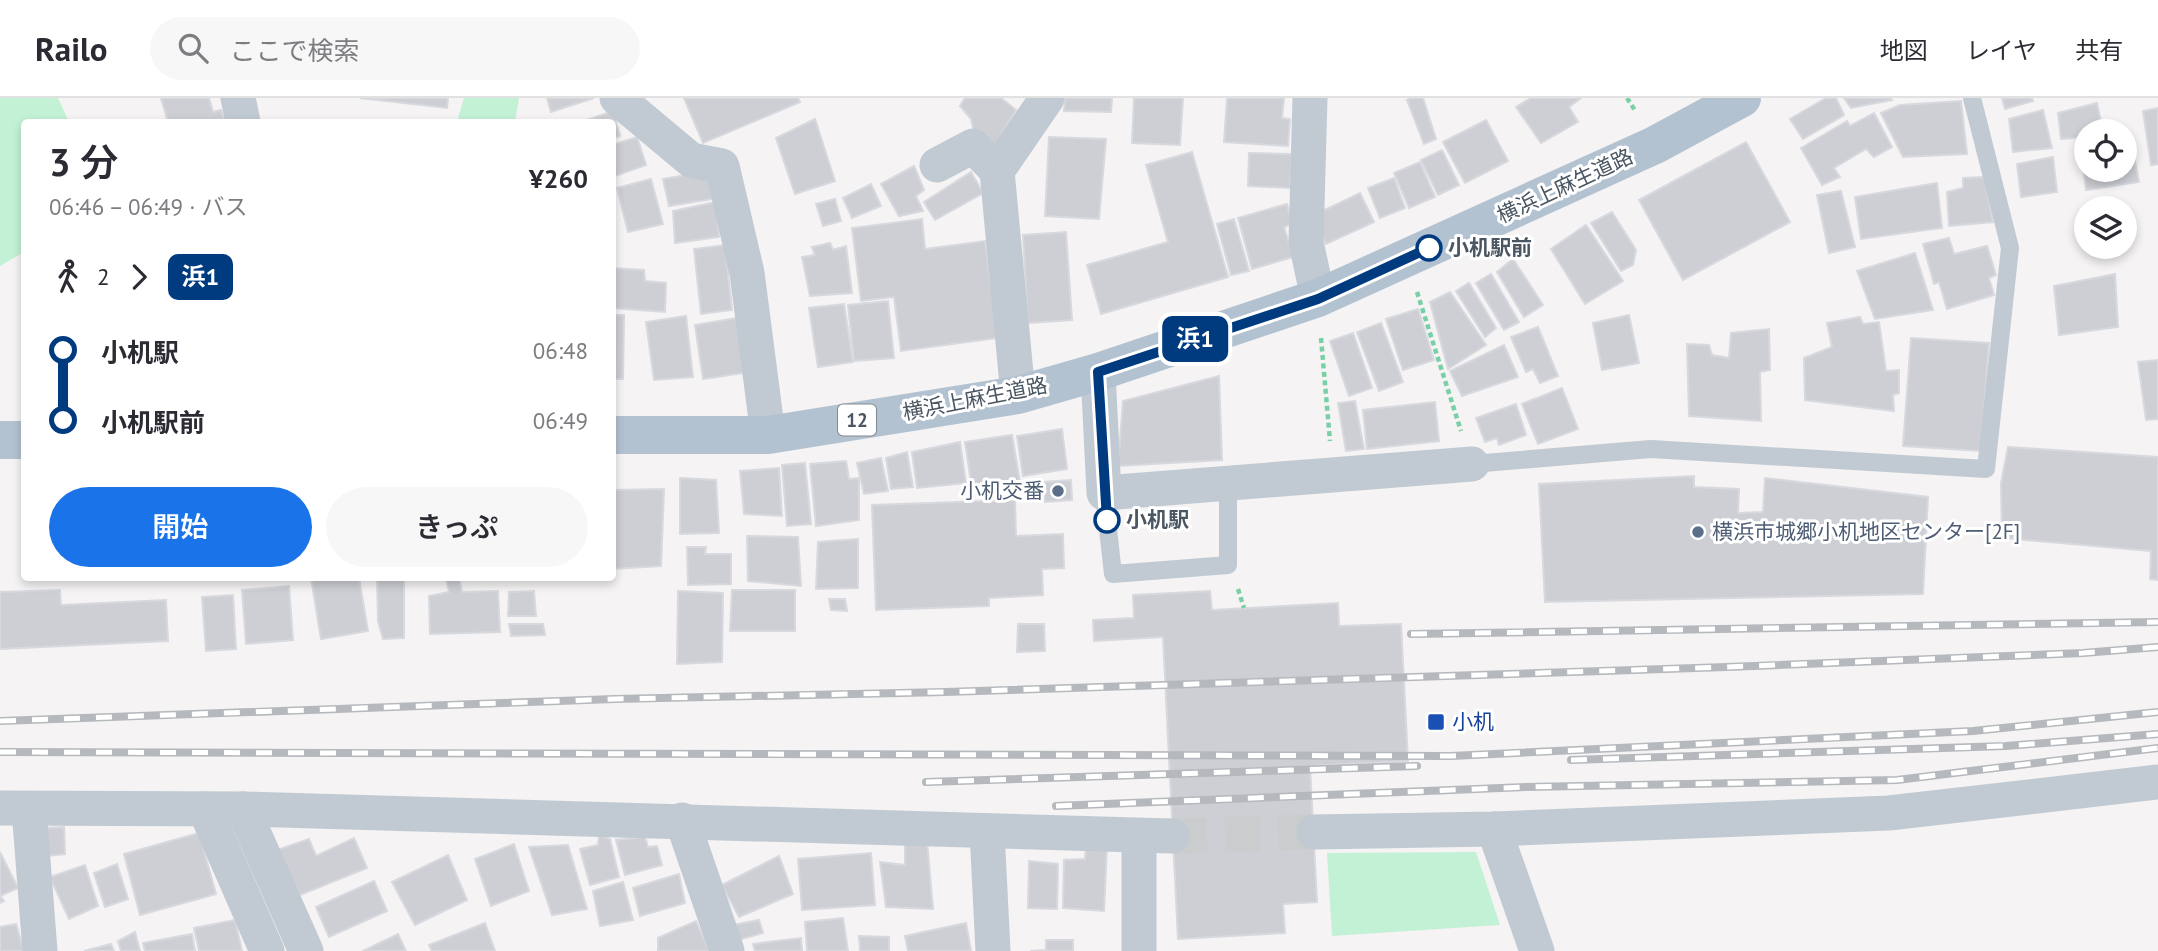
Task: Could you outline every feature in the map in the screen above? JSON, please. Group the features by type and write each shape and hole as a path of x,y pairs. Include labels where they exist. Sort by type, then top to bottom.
{"main road":[{"name":"横浜上麻生道路","path":"616,435 768,435 1018,395 1098,372 1318,299 1655,145 1742,98"},
{"path":"0,440 21,440"}],"street":[{"path":"238,98 242,119"},
{"path":"617,98 691,160 722,166 747,273 768,435"},
{"path":"997,171 1047,98"},
{"path":"1310,98 1306,242 1318,299"},
{"path":"937,165 973,146 997,171 1018,395"},
{"path":"1098,372 1104,493 1472,464"},
{"path":"1314,832 1494,829 1889,813 2158,782"},
{"path":"40,951 14,809 243,809 1156,836 1139,951"},
{"path":"205,809 267,951"},
{"path":"243,809 306,951"},
{"path":"682,820 727,951"},
{"path":"1494,829 1537,951"},
{"path":"987,831 993,951"}],"lane":[{"path":"1472,464 1651,449 1986,469 2010,247 1972,98"},
{"path":"1104,493 1113,574 1189,570 1228,565 1228,483"}],"path":[{"path":"1406,258 1472,464"},
{"path":"1318,299 1333,475"}],"green space":[{"path":"0,98 58,98 68,119 21,119 21,254 0,266"},
{"path":"464,98 519,98 516,119 458,119"},
{"path":"1476,852 1500,925 1332,936 1327,853"}],"building":[{"path":"161,98 209,98 213,112 221,110 224,119 167,119"},
{"path":"360,98 448,98 447,108"},
{"path":"547,98 594,98 551,112"},
{"path":"684,98 798,98 800,102 703,143"},
{"path":"965,98 1001,98 1016,110 1002,133 997,152 974,132 971,119 960,106"},
{"path":"1065,98 1112,98 1111,112 1064,111"},
{"path":"1134,98 1183,98 1180,145 1132,143"},
{"path":"1227,98 1284,98 1282,118 1290,119 1288,146 1224,142"},
{"path":"1423,98 1436,139 1424,144 1407,100"},
{"path":"1531,98 1581,98 1569,107 1578,122 1541,143 1516,107"},
{"path":"1826,98 1836,98 1844,115 1803,139 1790,119"},
{"path":"1844,98 1891,98 1892,100 1851,108"},
{"path":"2002,98 2032,98 2033,101 2005,109"},
{"path":"1961,101 1967,154 1903,157 1881,113 1900,105"},
{"path":"2097,103 2100,119 2074,119 2074,138 2061,139 2058,113"},
{"path":"2158,108 2158,164 2151,165 2143,111"},
{"path":"2043,110 2052,148 2013,152 2009,119"},
{"path":"613,111 615,119 590,119"},
{"path":"1874,113 1892,147 1874,157 1866,149 1834,168 1840,177 1822,185 1801,148 1847,121 1850,126"},
{"path":"815,119 835,181 795,194 776,138"},
{"path":"1486,120 1508,161 1465,183 1443,142"},
{"path":"637,137 646,165 616,176 616,144"},
{"path":"1049,137 1106,139 1099,219 1045,216"},
{"path":"1746,142 1790,222 1683,280 1639,200"},
{"path":"1442,150 1459,185 1438,195 1421,160"},
{"path":"1192,152 1228,277 1101,314 1087,265 1168,242 1146,165"},
{"path":"1249,153 1292,154 1290,188 1248,186"},
{"path":"2053,157 2057,192 2021,197 2017,164"},
{"path":"1420,162 1435,197 1409,208 1394,173"},
{"path":"914,166 924,190 916,196 923,211 899,216 881,184"},
{"path":"715,170 718,198 669,206 663,179"},
{"path":"971,172 983,193 935,220 924,202"},
{"path":"2137,172 2139,182 2086,190 2085,182 2137,182"},
{"path":"1984,177 1993,222 1949,226 1947,192 1963,188 1963,178"},
{"path":"1394,178 1405,208 1380,218 1368,188"},
{"path":"651,179 663,224 628,232 617,188"},
{"path":"1937,183 1942,228 1861,239 1855,197"},
{"path":"871,184 881,206 852,218 843,198"},
{"path":"1841,191 1855,247 1829,253 1817,195"},
{"path":"1360,193 1374,222 1326,244 1312,216"},
{"path":"835,199 841,221 823,226 816,204"},
{"path":"716,202 719,237 675,243 673,211"},
{"path":"1287,204 1292,224 1284,227 1293,257 1252,269 1238,218"},
{"path":"1612,212 1636,250 1633,265 1621,271 1591,223"},
{"path":"922,219 925,249 985,241 998,338 901,351 894,297 861,301 852,228"},
{"path":"1234,219 1249,271 1231,275 1217,224"},
{"path":"1586,225 1623,281 1585,304 1551,249"},
{"path":"1066,232 1072,320 1028,323 1023,235"},
{"path":"1949,238 1954,254 1987,246 1996,275 1989,278 1994,295 1947,309 1939,282 1934,284 1923,244"},
{"path":"830,243 833,250 846,246 852,293 810,296 802,257 815,255 812,247"},
{"path":"725,245 732,310 701,314 694,249"},
{"path":"1915,253 1933,310 1875,319 1857,271"},
{"path":"1513,259 1543,305 1524,317 1497,272"},
{"path":"616,268 644,270 645,281 666,283 665,312 616,308"},
{"path":"1491,274 1519,322 1504,330 1476,283"},
{"path":"2115,274 2118,327 2059,335 2054,286"},
{"path":"1469,283 1496,328 1485,337 1456,291"},
{"path":"1450,292 1486,345 1448,369 1430,302"},
{"path":"888,301 894,358 854,361 848,305"},
{"path":"844,304 853,362 818,367 809,308"},
{"path":"1418,309 1434,360 1403,370 1386,319"},
{"path":"616,315 624,315 623,379 616,379"},
{"path":"1629,315 1639,363 1602,370 1593,323"},
{"path":"686,316 693,377 654,380 646,322"},
{"path":"743,317 750,372 703,379 695,325"},
{"path":"1860,317 1863,324 1879,322 1886,371 1899,370 1899,393 1893,395 1894,411 1805,400 1804,358 1832,347 1827,323"},
{"path":"1381,323 1403,382 1379,391 1357,332"},
{"path":"1538,327 1558,376 1540,383 1533,369 1526,372 1511,337"},
{"path":"1769,329 1770,370 1760,372 1761,421 1689,416 1687,344 1709,345 1712,355 1729,358 1731,333"},
{"path":"1353,333 1372,388 1349,396 1330,341"},
{"path":"1911,338 1989,343 1981,451 1903,446"},
{"path":"1504,345 1518,377 1462,396 1450,371"},
{"path":"2158,360 2158,419 2146,420 2138,362"},
{"path":"1219,376 1222,460 1118,466 1123,401"},
{"path":"1562,388 1578,429 1538,444 1522,404"},
{"path":"1355,401 1364,449 1346,451 1338,403"},
{"path":"1435,402 1439,441 1367,449 1363,410"},
{"path":"1516,404 1526,435 1499,445 1497,438 1485,442 1476,418"},
{"path":"1062,429 1067,469 1023,476 1017,436"},
{"path":"1012,435 1020,482 972,489 965,442"},
{"path":"960,442 966,483 917,488 912,452"},
{"path":"2008,447 2158,457 2158,580 2150,579 2151,551 2002,538 2001,483"},
{"path":"907,452 913,487 891,489 886,458"},
{"path":"881,458 888,491 864,494 857,463"},
{"path":"846,461 849,479 859,478 859,520 816,526 810,464"},
{"path":"805,463 811,524 787,526 782,465"},
{"path":"779,468 782,516 744,514 740,471"},
{"path":"1694,476 1694,487 1739,489 1738,513 1763,512 1765,478 1928,497 1923,594 1545,602 1539,484"},
{"path":"680,478 716,480 719,533 680,534"},
{"name":"小机交番","path":"1071,480 1072,500 1045,502 1043,482"},
{"path":"664,489 661,566 616,569 616,490"},
{"path":"1015,500 1016,536 1063,534 1064,568 1042,569 1043,595 989,598 989,606 876,610 872,505"},
{"path":"747,536 798,537 801,586 748,581"},
{"path":"858,539 858,588 816,589 818,542"},
{"path":"687,547 706,547 705,554 731,554 731,584 688,585"},
{"path":"311,581 360,581 368,631 321,639"},
{"path":"377,581 404,581 404,638 383,639 378,621"},
{"path":"447,581 460,581 462,592 498,591 500,632 430,634 429,596 449,592"},
{"path":"289,586 293,640 246,644 242,590"},
{"path":"60,590 61,605 166,600 168,641 0,649 0,592"},
{"path":"732,590 795,590 795,631 730,631"},
{"path":"534,591 536,616 508,616 509,592"},
{"path":"678,591 723,593 722,662 677,664"},
{"name":"小机","path":"1210,591 1212,610 1338,603 1339,626 1401,624 1408,761 1310,766 1317,902 1283,904 1285,933 1178,939 1163,637 1094,641 1093,620 1134,618 1133,595"},
{"path":"233,595 236,649 206,651 202,597"},
{"path":"829,599 845,599 847,611 831,610"},
{"path":"509,624 543,624 545,635 511,636"},
{"path":"1018,624 1044,624 1045,651 1017,652"},
{"path":"64,827 65,854 47,856 45,828"},
{"path":"199,833 216,894 140,915 124,854"},
{"path":"599,835 610,839 619,877 590,885 580,849 598,845"},
{"path":"645,837 648,847 657,846 662,865 625,875 616,840"},
{"path":"354,838 367,868 300,895 277,850 309,839 316,856"},
{"path":"905,841 927,841 933,909 886,907 880,862 905,865"},
{"path":"514,844 529,891 491,906 475,859"},
{"path":"568,845 587,909 552,915 529,847"},
{"path":"1086,845 1107,845 1104,911 1063,908 1064,860 1085,859"},
{"path":"0,852 18,888 0,896"},
{"path":"871,853 875,905 802,910 798,859"},
{"path":"448,855 467,900 415,925 392,882"},
{"path":"779,856 793,894 739,917 722,885"},
{"path":"1029,861 1058,864 1057,909 1028,908"},
{"path":"117,864 128,899 105,907 94,873"},
{"path":"85,865 98,906 69,919 50,877"},
{"path":"679,874 685,903 640,916 633,888"},
{"path":"374,881 387,911 329,937 316,907"},
{"path":"623,882 633,920 600,926 593,891"},
{"path":"843,918 848,951 807,951 805,922"},
{"path":"235,920 242,951 199,951 194,928"},
{"path":"759,920 763,933 738,940 733,925"},
{"path":"696,921 709,951 658,951 658,938"},
{"path":"485,923 495,951 432,951 429,945"},
{"path":"966,923 971,951 908,951 905,936"},
{"path":"16,924 24,951 0,951 0,927"},
{"path":"135,932 140,951 121,951 118,941"},
{"path":"192,934 195,951 145,951 143,943"},
{"path":"398,934 406,951 363,951"},
{"path":"859,936 889,937 889,951 860,951"},
{"path":"801,938 802,951 755,951 753,944"},
{"path":"1046,940 1073,940 1073,951 1030,951 1046,950"},
{"path":"111,944 114,951 84,951"}],"tunnel":[{"path":"1172,836 1314,832"}],"railway":[{"path":"1411,634 2158,622"},
{"path":"0,721 615,699 945,692 1727,667 2083,653 2158,647"},
{"path":"0,752 1451,756 1973,731 2158,712"},
{"path":"1571,760 2006,746 2158,734"},
{"path":"1056,806 1526,787 1897,780 2158,748"},
{"path":"926,782 1417,766"}],"bus line":[{"name":"浜1","path":"1107,520 1098,372 1318,299 1429,248"}],"place":[{"name":"小机駅前","path":"1429,248"},
{"name":"小机交番","path":"1058,491"},
{"name":"小机駅","path":"1107,520"},
{"name":"横浜市城郷小机地区センター[2F]","path":"1698,532"},
{"name":"小机","path":"1436,722"}]}
